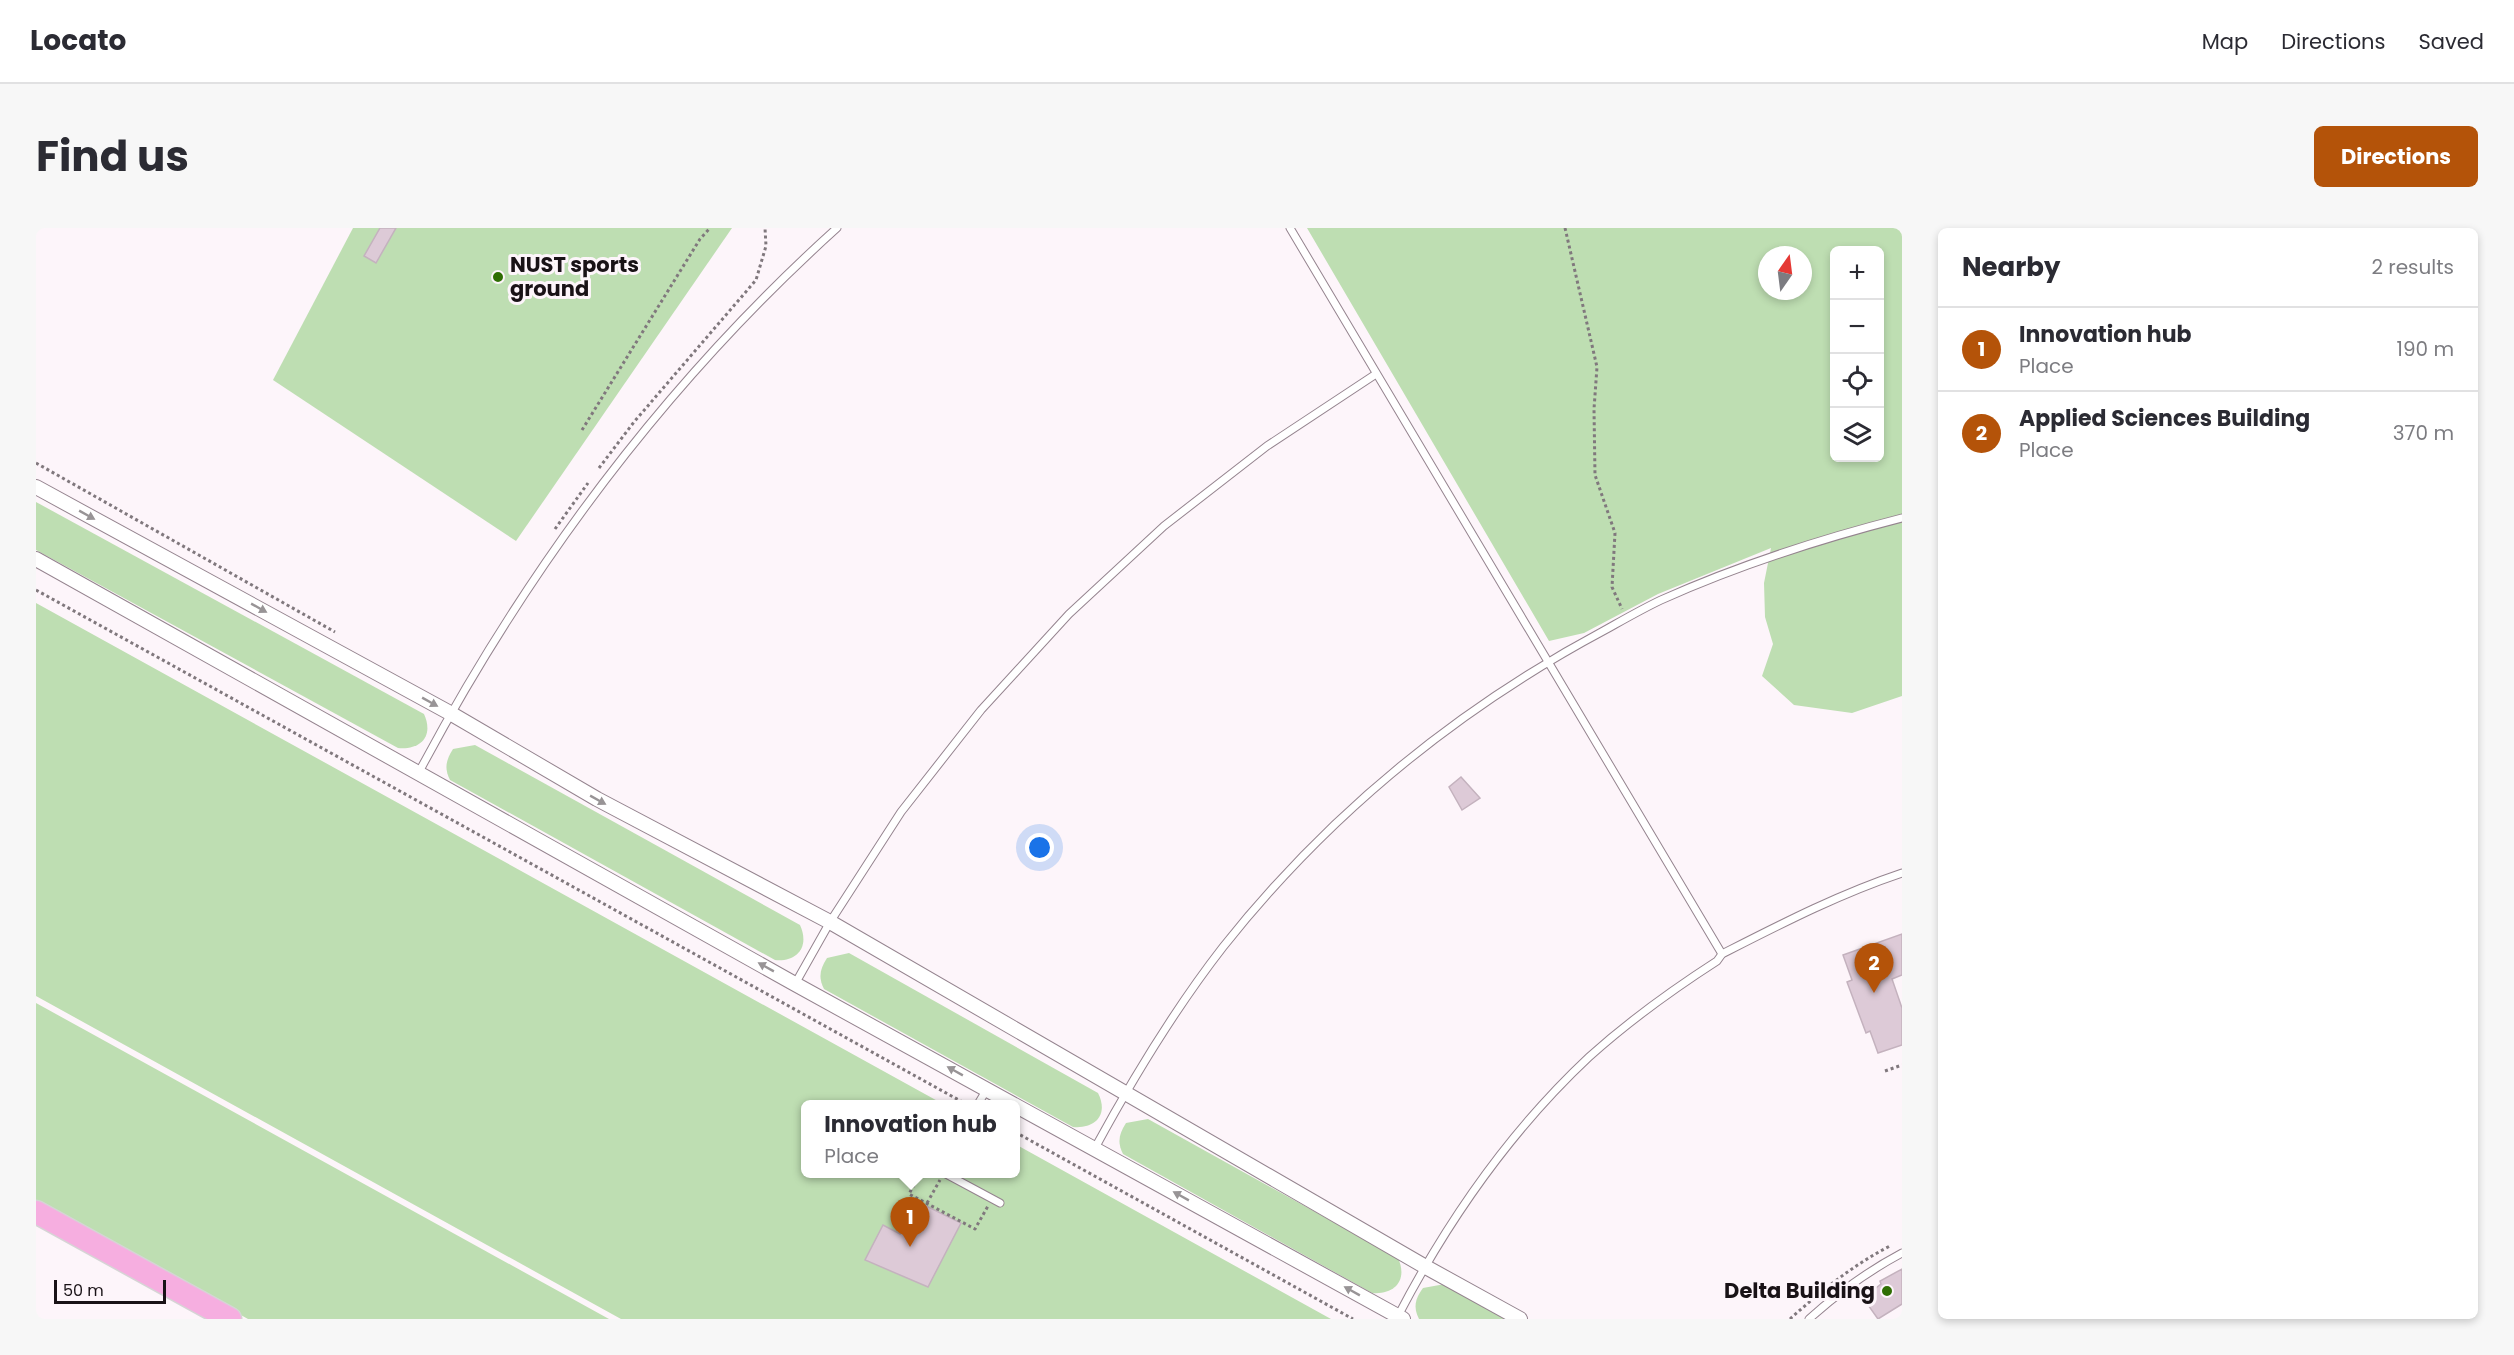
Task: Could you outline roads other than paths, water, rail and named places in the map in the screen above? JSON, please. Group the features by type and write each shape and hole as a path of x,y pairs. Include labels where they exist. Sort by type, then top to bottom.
{"highway":[{"path":"36,1212 230,1319"}],"street":[{"path":"36,487 450,713 597,799 830,922 1424,1266 1520,1319"},
{"path":"36,559 795,984 1007,1100"},
{"path":"1020,1107 1400,1318"}],"lane":[{"path":"419,772 450,713 510,615 574,520 645,429 720,343 800,261 837,228"},
{"path":"1290,228 1722,954"},
{"path":"795,984 830,922 908,803 981,710 1069,614 1164,526 1211,489 1267,446 1376,374"},
{"path":"1095,1148 1126,1092 1191,992 1223,948 1279,881 1340,819 1405,761 1475,708 1548,660 1660,601 1778,553 1902,518"},
{"path":"1400,1318 1424,1266 1472,1191 1527,1121 1590,1057 1659,1000 1717,961 1722,954 1799,914 1869,884 1902,873"},
{"path":"980,1100 987,1089"},
{"path":"954,1178 1000,1203"},
{"path":"1809,1319 1832,1298 1876,1267 1902,1253"}],"place":[{"name":"NUST sports ground","path":"498,277"},
{"name":"Applied Sciences Building","path":"1874,993"},
{"name":"Innovation hub","path":"910,1247"},
{"name":"Delta Building","path":"1887,1291"}]}
